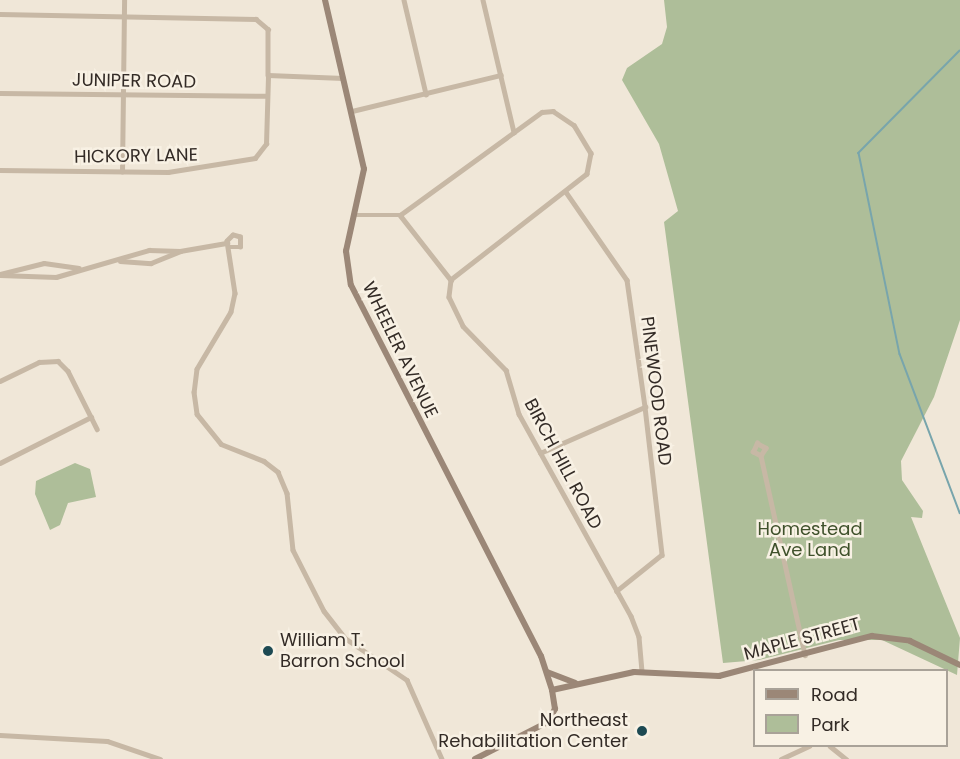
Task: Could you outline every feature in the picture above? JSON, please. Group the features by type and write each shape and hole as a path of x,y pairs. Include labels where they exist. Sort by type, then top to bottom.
{"street":[{"path":"122,172 124,0"},
{"name":"WHEELER AVENUE","path":"325,0 364,169 357,215 346,256 353,290 547,672 552,690 555,709 548,722 475,759"},
{"path":"404,0 426,93"},
{"path":"483,0 514,132"},
{"path":"0,14 124,16"},
{"name":"HICKORY LANE","path":"0,170 187,171 255,158 266,144 268,32 260,20 124,16"},
{"path":"268,75 344,78"},
{"path":"352,111 501,75"},
{"name":"JUNIPER ROAD","path":"0,93 267,96"},
{"path":"357,215 400,215 542,112 558,113 581,134 591,153 592,165 566,192 451,280 400,215"},
{"name":"PINEWOOD ROAD","path":"566,192 627,280 645,407 662,555 617,591"},
{"path":"0,275 45,278 80,268 120,261 149,250 180,251 228,245 234,298 197,369 194,392 197,414 221,444 264,461 278,472 287,493 291,544 324,611 345,638 407,680 442,759"},
{"path":"120,261 151,263 180,251"},
{"path":"0,275 44,263 80,268"},
{"name":"BIRCH HILL ROAD","path":"451,280 448,293 455,312 476,343 506,370 516,407 638,632 642,671"},
{"path":"0,381 39,362 58,361 68,370 97,429"},
{"path":"540,453 645,407"},
{"path":"0,464 91,417"},
{"path":"762,456 806,655"},
{"name":"MAPLE STREET","path":"552,690 642,671 718,675 806,655 847,640 881,636 920,645 960,665"},
{"path":"547,672 578,684"},
{"path":"0,735 107,741 160,759"},
{"path":"781,759 807,747"},
{"path":"831,747 846,759"}],"green space":[{"name":"Homestead Ave Land","path":"664,0 960,0 960,320 934,397 901,461 902,480 923,511 922,518 911,517 960,638 957,675 882,640 839,640 759,660 723,663 664,222 678,211 659,144 622,80 627,68 662,44 667,27"},
{"path":"75,463 90,469 96,497 68,503 60,525 50,530 35,494 36,481"}],"waterway":[{"path":"960,51 859,153 900,354 960,513"}],"place":[{"name":"William T. Barron School","path":"268,651"},
{"name":"Northeast Rehabilitation Center","path":"642,731"}]}
